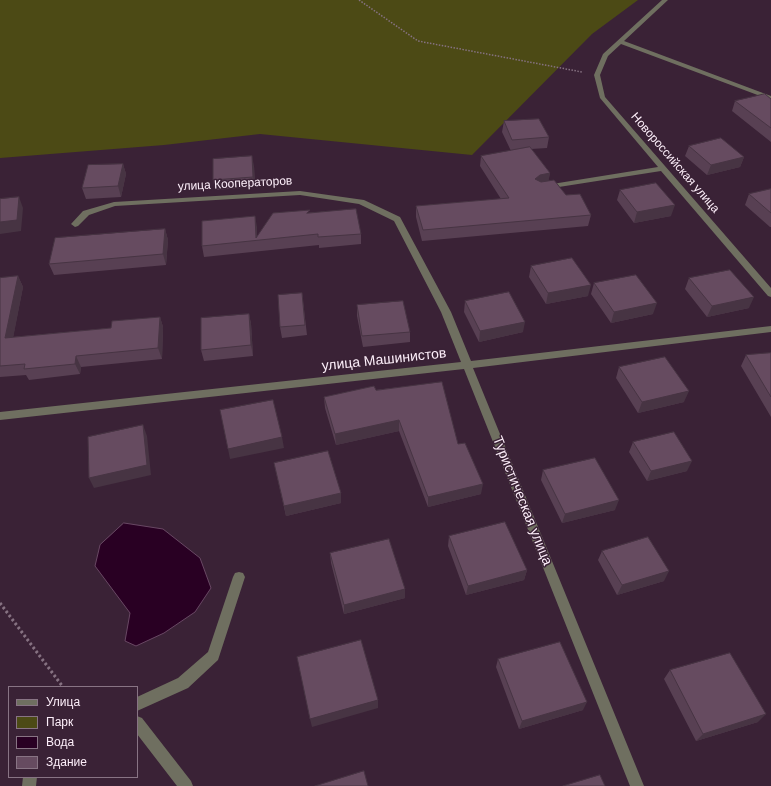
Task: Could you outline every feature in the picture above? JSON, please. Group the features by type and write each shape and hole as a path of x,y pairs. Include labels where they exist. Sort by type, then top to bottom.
{"street":[{"path":"597,75 606,55 664,0"},
{"path":"620,42 771,98"},
{"name":"Новороссийская улица","path":"597,75 602,97 771,294"},
{"path":"539,189 664,168"},
{"name":"улица Кооператоров","path":"75,224 86,213 114,204 300,192 361,202 398,219"},
{"name":"Туристическая улица","path":"398,219 446,312 637,786"},
{"name":"улица Машинистов","path":"0,416 468,365 771,328"},
{"path":"138,704 183,683 213,656 239,578"},
{"path":"138,724 186,786"}],"path":[{"path":"359,0 418,41 597,75"},
{"path":"0,603 62,686"}],"green space":[{"path":"0,0 638,0 592,34 472,155 260,134 164,145 0,158"}],"water":[{"path":"124,523 163,529 200,558 211,588 195,612 164,633 136,646 125,641 130,613 95,566 100,545"}],"building":[{"path":"765,94 771,99 771,128 735,101"},
{"path":"539,119 549,137 512,140 504,121"},
{"path":"721,138 744,157 711,165 689,146"},
{"path":"530,147 550,173 540,175 535,179 541,182 554,180 566,195 580,194 591,215 423,230 416,206 509,198 481,156"},
{"path":"252,156 253,177 213,180 213,159"},
{"path":"123,164 118,186 82,188 88,165"},
{"path":"656,183 675,205 637,212 620,190"},
{"path":"771,189 771,213 749,194"},
{"path":"19,197 17,220 0,222 0,199"},
{"path":"356,209 361,234 318,237 318,234 202,246 202,221 255,216 256,238 273,213 310,210 307,213"},
{"path":"165,229 163,254 49,264 55,238"},
{"path":"572,258 591,285 548,293 531,266"},
{"path":"730,270 754,297 712,306 689,278"},
{"path":"636,275 657,303 614,312 594,283"},
{"path":"18,276 5,338 111,328 112,321 160,317 158,348 76,356 75,364 24,369 25,364 0,366 0,278"},
{"path":"509,292 525,322 480,331 465,301"},
{"path":"302,293 305,325 280,327 278,295"},
{"path":"403,301 410,332 362,336 357,305"},
{"path":"249,314 251,345 201,350 201,318"},
{"path":"771,353 771,397 746,355"},
{"path":"665,357 689,391 642,402 619,367"},
{"path":"442,382 458,444 465,443 483,484 428,497 399,420 335,434 324,397 374,386 376,390"},
{"path":"273,400 282,437 228,449 220,410"},
{"path":"143,425 147,465 89,478 88,437"},
{"path":"674,432 692,461 651,471 633,442"},
{"path":"328,451 341,493 284,506 274,463"},
{"path":"595,458 619,500 565,514 543,470"},
{"path":"505,522 527,570 468,586 449,536"},
{"path":"648,537 669,571 622,585 602,551"},
{"path":"389,539 405,589 344,605 330,553"},
{"path":"361,640 378,700 310,719 297,657"},
{"path":"560,642 587,702 522,721 498,659"},
{"path":"730,653 766,714 703,734 670,670"},
{"path":"364,771 368,786 315,786"},
{"path":"600,775 605,786 563,786"}]}
